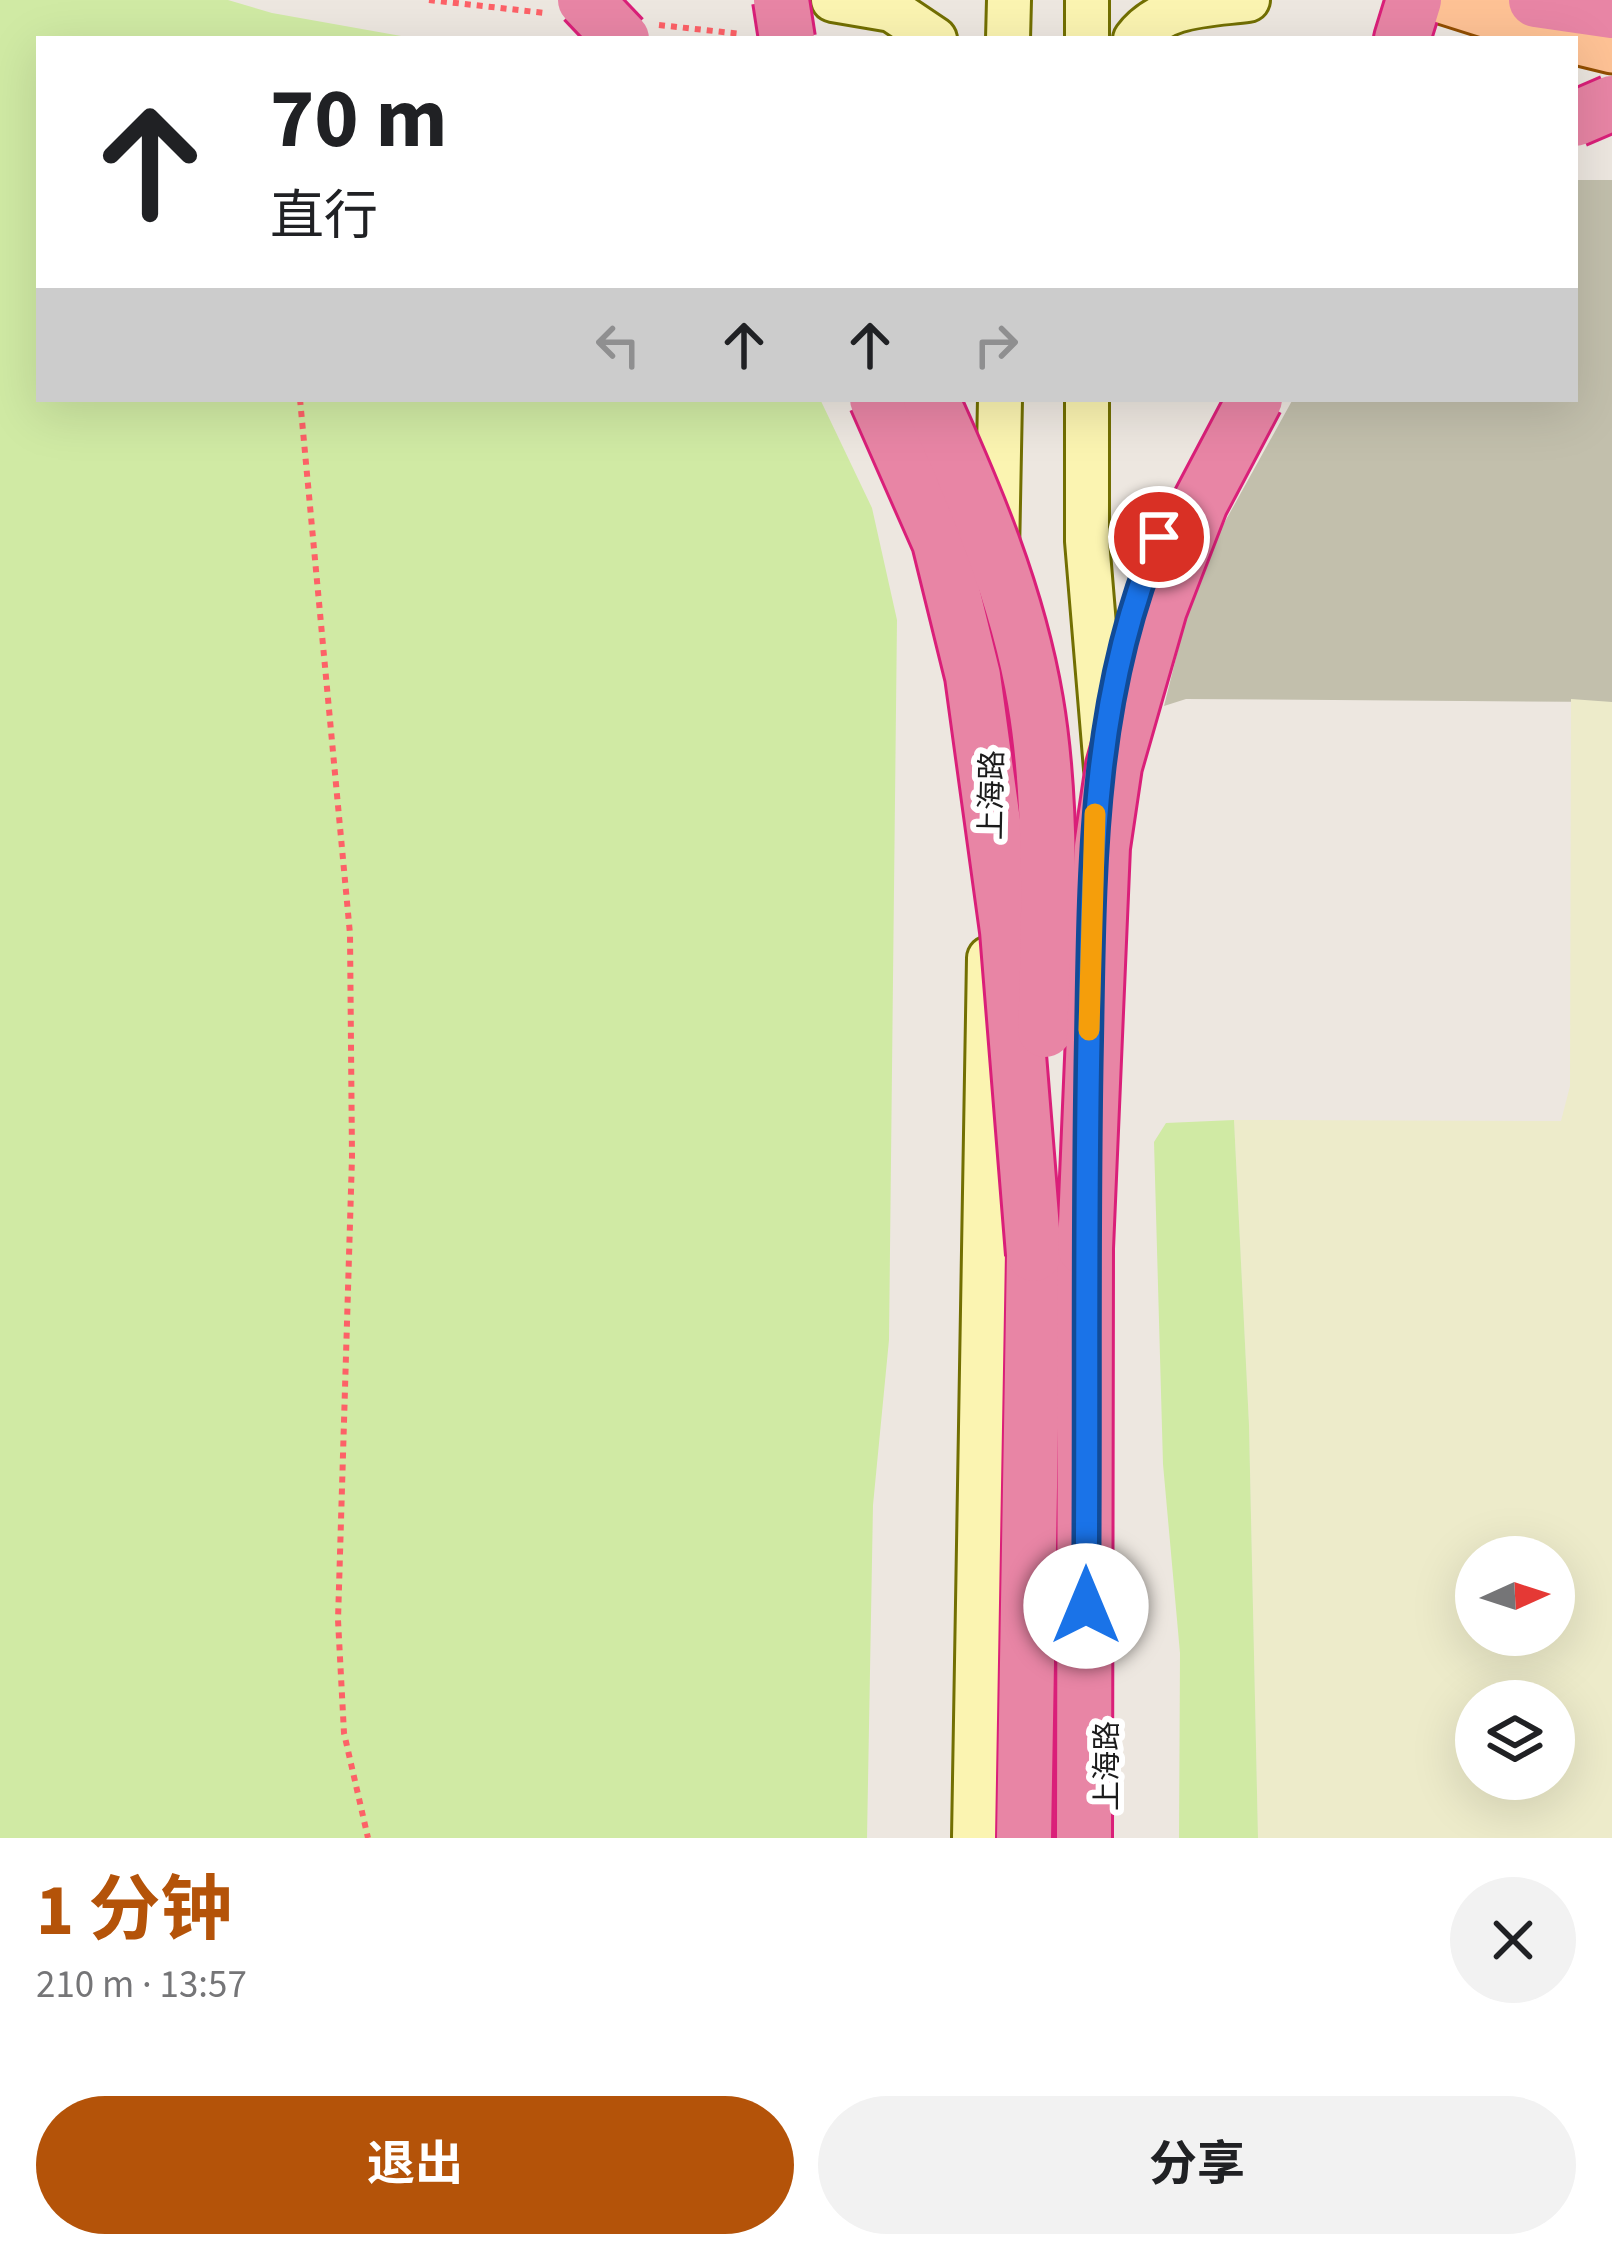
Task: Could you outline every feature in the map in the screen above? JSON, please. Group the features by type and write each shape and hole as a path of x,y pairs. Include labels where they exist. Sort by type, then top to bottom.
{"highway":[{"path":"585,0 619,36"},
{"path":"781,0 787,36"},
{"path":"1403,36 1414,0"},
{"path":"1536,0 1612,11"},
{"path":"1578,118 1612,103"},
{"path":"878,402 940,542 973,676 1060,1251"},
{"path":"932,402 976,497 1015,615 1035,703 1060,1251"},
{"path":"1024,1838 1060,1251 1098,778 1117,670 1144,571 1221,402"},
{"path":"1060,1251 1114,766 1159,609 1183,545 1253,402"},
{"name":"上海路","path":"1060,1251 1084,1838"}],"main road":[{"path":"833,0 892,10 931,36"},
{"path":"1008,36 1009,0"},
{"path":"1087,0 1087,36"},
{"path":"1137,36 1180,7 1248,0"},
{"path":"1441,0 1555,36"},
{"path":"1578,42 1612,50"},
{"path":"988,402 996,608"},
{"name":"上海路","path":"974,1838 1000,402"},
{"name":"上海路","path":"1090,402 1087,542 1113,857 1107,1838"}],"path":[{"path":"301,402 350,934 352,1157 338,1620 344,1733 368,1838"}],"shaded area":[{"path":"1578,180 1612,180 1612,702 1186,699 1164,706 1186,618 1222,527 1291,402 1578,402"},
{"path":"1571,699 1612,702 1612,1838 1258,1838 1249,1425 1234,1120 1561,1121 1570,1086"}],"green space":[{"path":"0,0 228,0 272,13 401,36 36,36 36,402 821,402 872,508 897,620 889,1340 873,1505 867,1838 0,1838"},
{"path":"1234,1120 1249,1425 1258,1838 1179,1838 1180,1653 1163,1464 1154,1142 1166,1123"}],"slow traffic":[{"path":"1089,1030 1095,814"}],"route":[{"path":"1086,1606 1085,1248 1092,854 1098,778 1117,670 1144,571 1159,537"}]}
